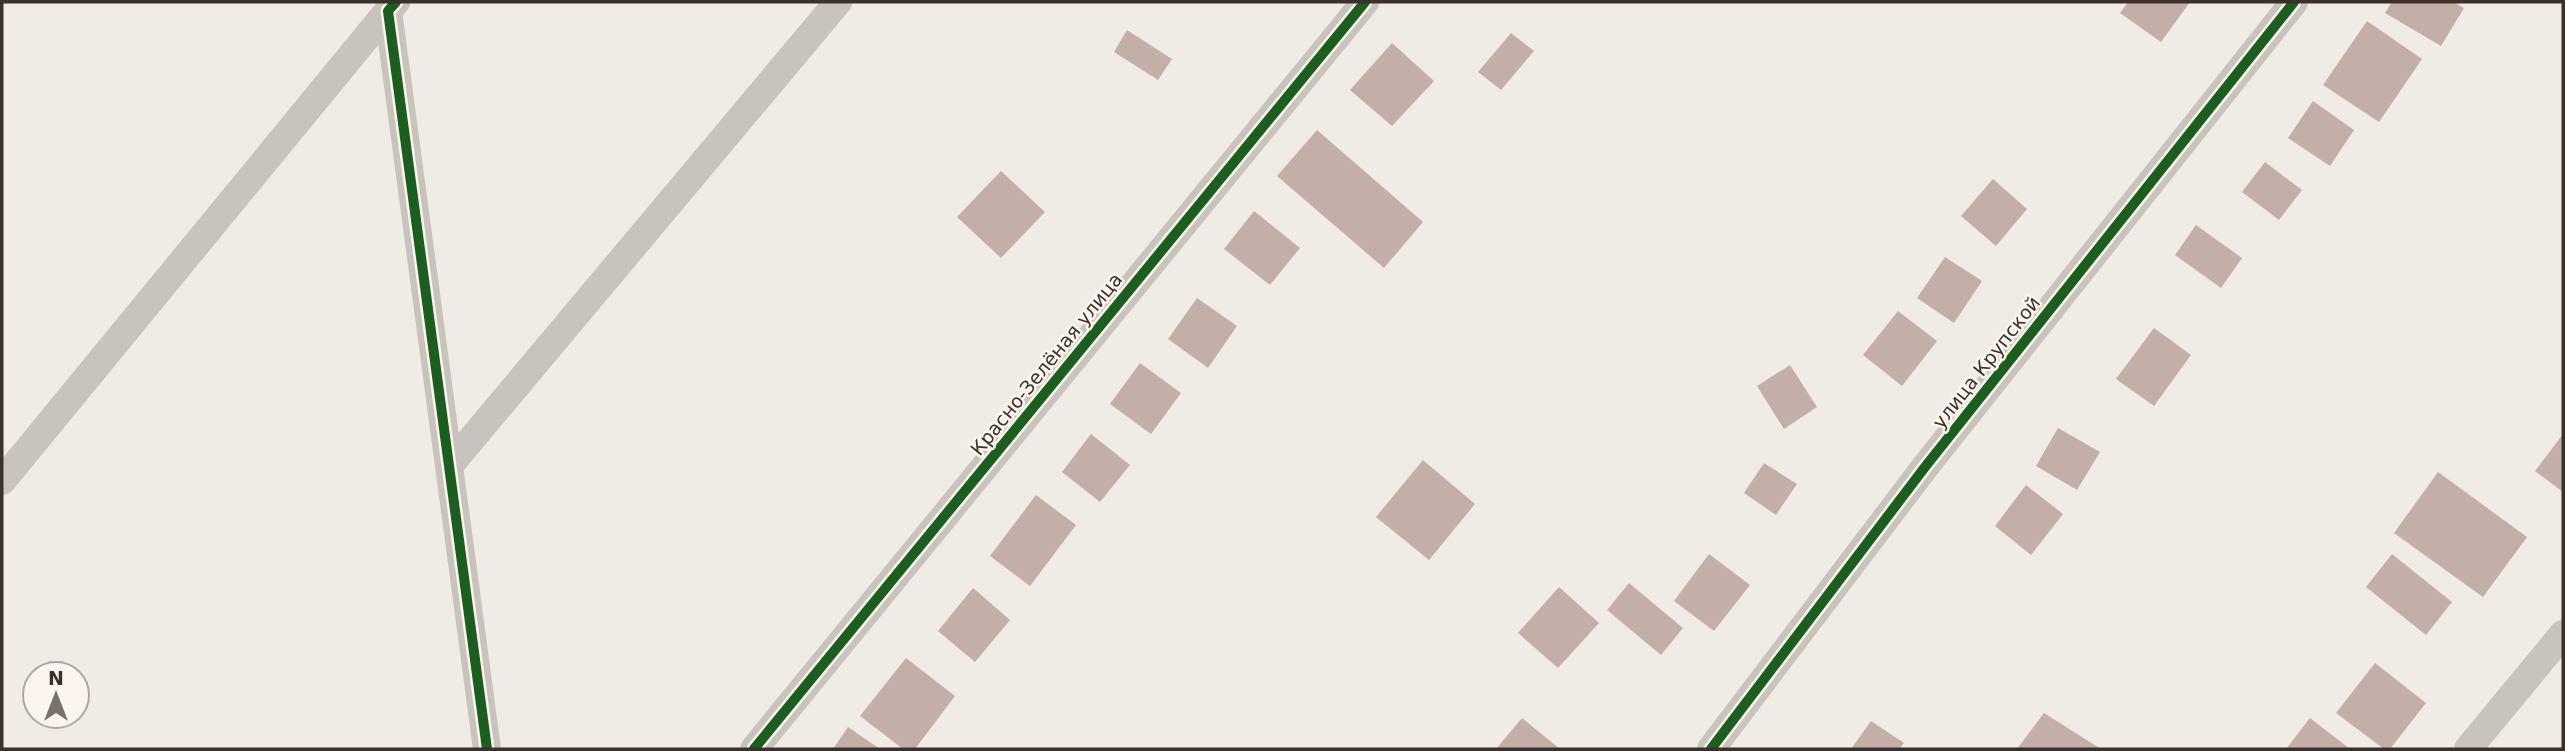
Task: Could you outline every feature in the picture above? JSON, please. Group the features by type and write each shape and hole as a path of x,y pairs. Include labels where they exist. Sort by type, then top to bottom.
{"street":[{"path":"449,466 838,2"},
{"name":"Красно-Зелёная улица","path":"754,749 1364,2"},
{"name":"улица Крупской","path":"1711,749 1925,467 2294,2"},
{"path":"392,7 487,749"},
{"path":"2,481 392,7"},
{"path":"2468,749 2563,634"}],"building":[{"path":"2128,2 2190,2 2161,42 2120,13"},
{"path":"2392,2 2453,2 2464,8 2441,46 2385,13"},
{"path":"2367,21 2422,59 2379,122 2323,85"},
{"path":"1127,30 1172,59 1158,80 1114,52"},
{"path":"1511,33 1534,51 1501,90 1478,72"},
{"path":"1392,43 1434,81 1392,126 1350,90"},
{"path":"2313,101 2354,130 2330,166 2288,138"},
{"path":"1317,130 1423,222 1384,268 1277,176"},
{"path":"2265,162 2302,190 2279,220 2242,192"},
{"path":"1001,171 1045,212 1001,258 957,217"},
{"path":"1993,179 2027,209 1996,246 1961,216"},
{"path":"1254,211 1300,248 1270,285 1224,249"},
{"path":"2196,225 2242,258 2221,288 2175,255"},
{"path":"1945,257 1982,281 1954,323 1917,298"},
{"path":"1197,298 1237,326 1208,368 1168,339"},
{"path":"1898,311 1937,341 1902,386 1863,355"},
{"path":"2154,328 2191,355 2154,406 2116,379"},
{"path":"1140,363 1181,393 1151,434 1110,404"},
{"path":"1790,365 1817,407 1784,429 1757,386"},
{"path":"2058,428 2100,452 2077,490 2036,466"},
{"path":"1091,434 1130,465 1100,502 1062,472"},
{"path":"2563,434 2563,492 2535,471"},
{"path":"1423,460 1475,504 1429,560 1376,517"},
{"path":"1764,463 1797,484 1776,515 1744,493"},
{"path":"2438,472 2527,537 2483,597 2394,533"},
{"path":"2026,485 2063,514 2031,555 1995,526"},
{"path":"1036,495 1076,525 1030,586 990,556"},
{"path":"1709,554 1750,585 1714,631 1674,601"},
{"path":"2392,554 2452,602 2426,635 2366,587"},
{"path":"1629,583 1683,628 1661,655 1607,610"},
{"path":"1559,587 1599,623 1558,668 1518,633"},
{"path":"973,588 1010,620 975,662 938,631"},
{"path":"906,658 955,696 915,749 903,749 860,716"},
{"path":"2375,663 2426,703 2390,749 2384,749 2336,713"},
{"path":"2044,713 2101,749 2017,749"},
{"path":"1522,718 1560,749 1496,749"},
{"path":"2310,718 2350,749 2286,749"},
{"path":"1871,721 1904,743 1899,749 1851,749"},
{"path":"848,727 880,749 833,749"}],"cycle path":[{"path":"396,2 388,11 487,749"},
{"path":"754,749 1365,2"},
{"path":"1711,749 1925,467 2294,2"}]}
